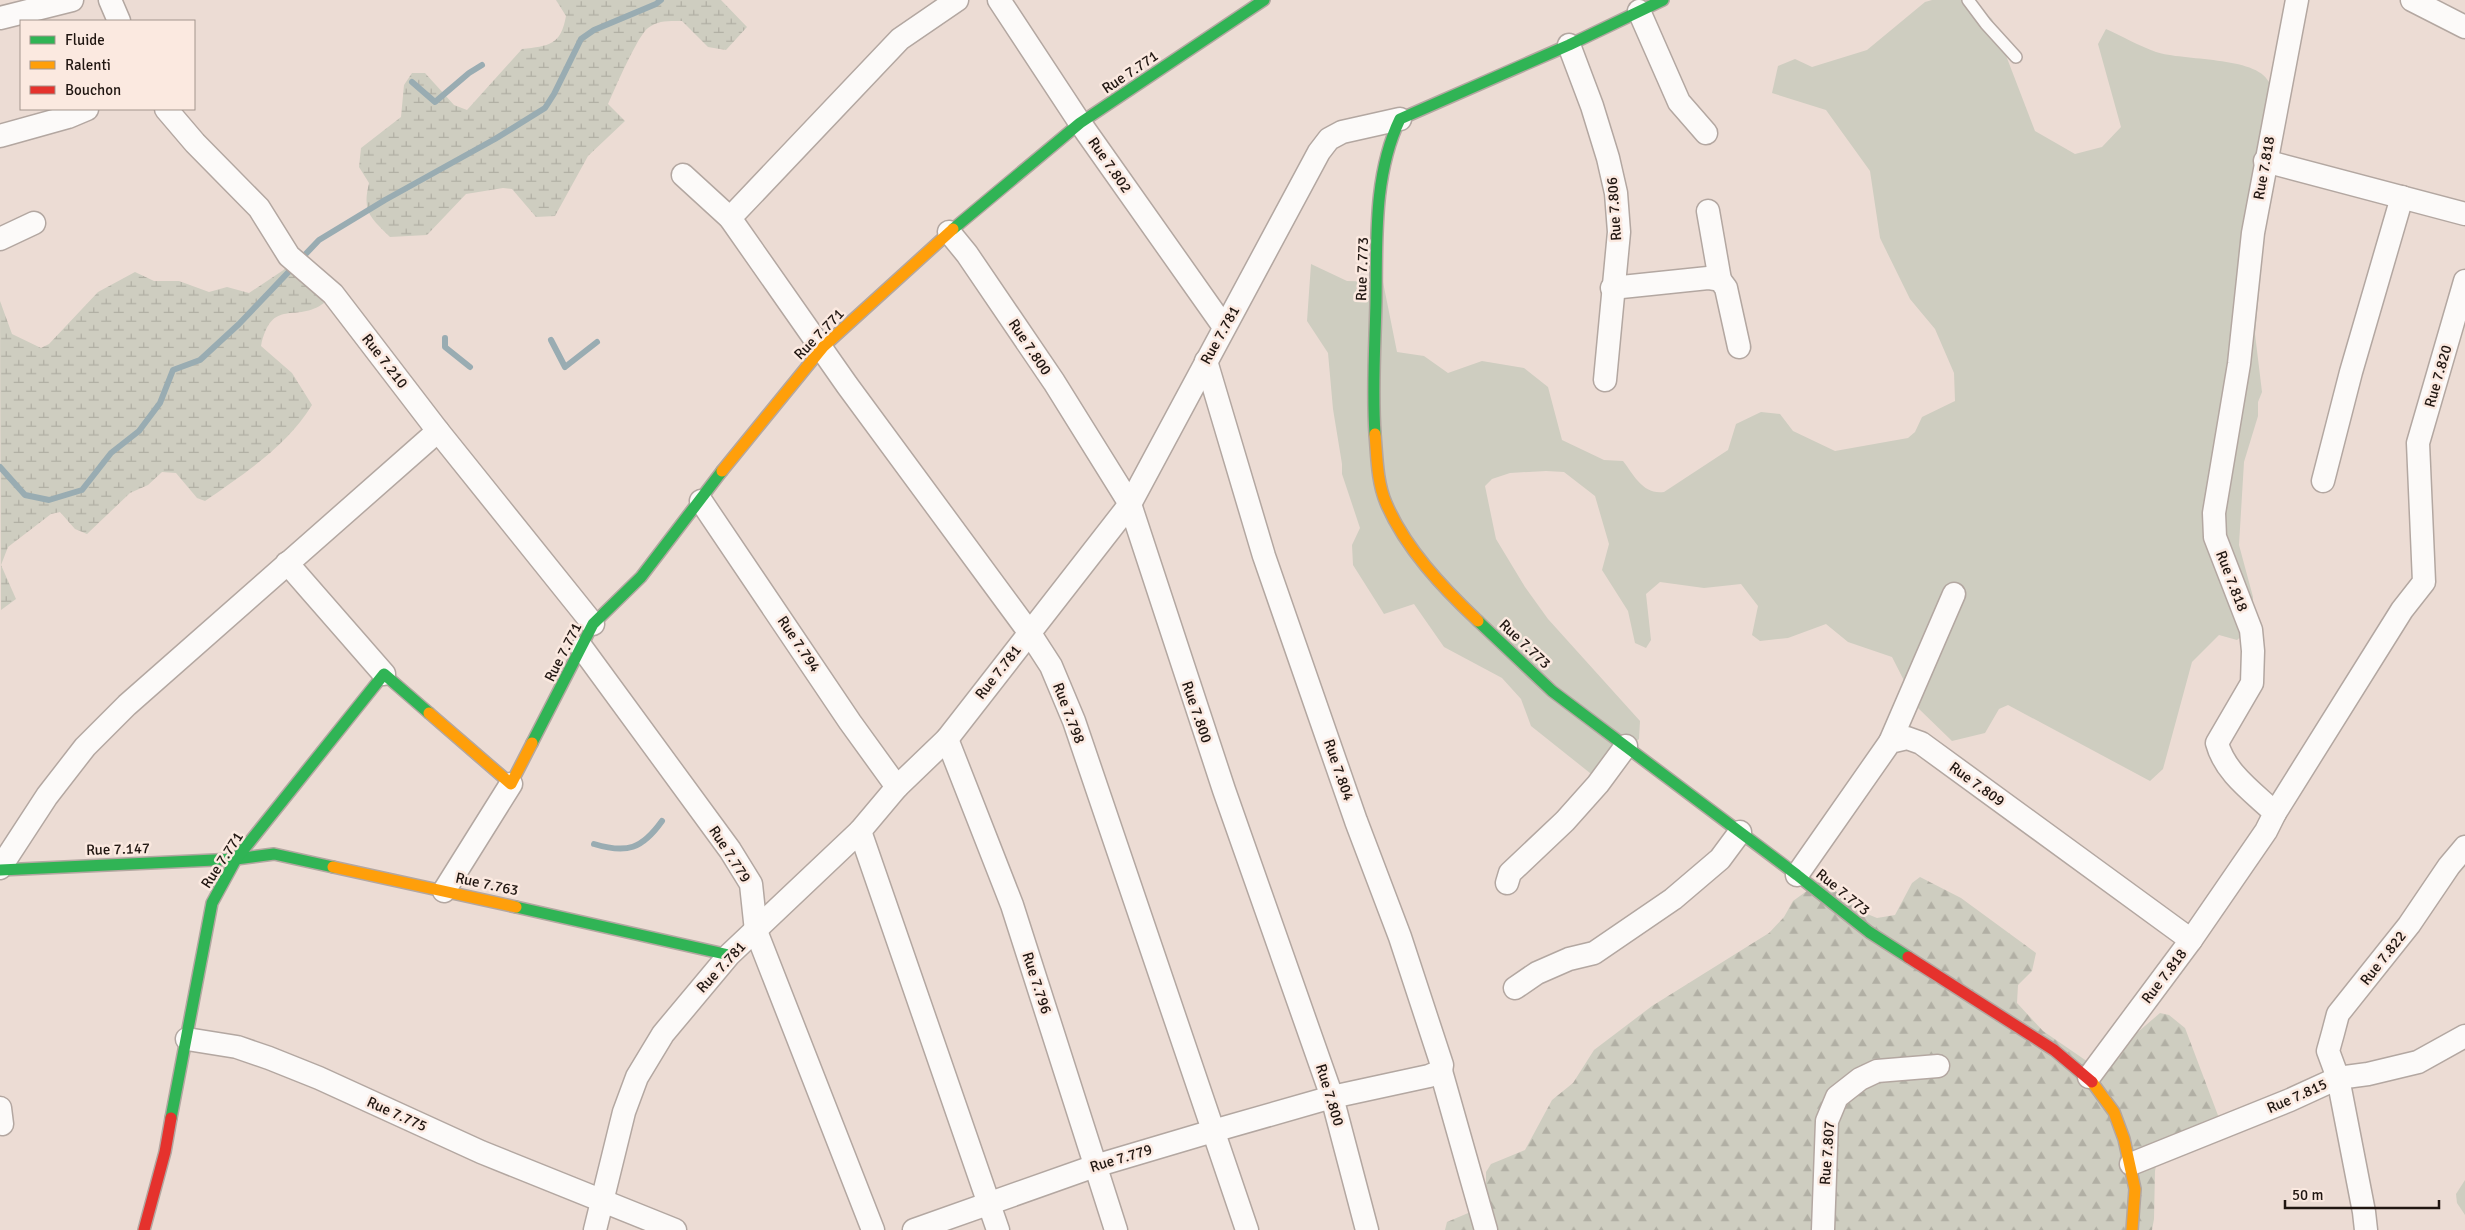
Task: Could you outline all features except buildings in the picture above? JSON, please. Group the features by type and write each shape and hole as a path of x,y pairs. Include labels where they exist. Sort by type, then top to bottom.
{"street":[{"path":"0,18 72,0"},
{"path":"110,0 119,20"},
{"path":"730,218 900,39 957,0"},
{"name":"Rue 7.802","path":"999,0 1080,123 1224,327"},
{"name":"Rue 7.771","path":"511,784 593,624 641,576 724,469 823,348 949,232 1080,123 1264,0"},
{"path":"1400,119 1569,45 1663,0"},
{"name":"Rue 7.818","path":"2089,1077 2191,940 2261,838 2275,813 2232,772 2220,756 2217,743 2252,683 2253,667 2251,630 2215,537 2214,513 2239,364 2253,233 2296,0"},
{"path":"2412,0 2465,27"},
{"path":"1639,11 1679,102 1706,133"},
{"name":"Rue 7.806","path":"1569,45 1592,106 1608,158 1616,193 1618,232 1605,380"},
{"path":"0,136 68,117 85,110"},
{"name":"Rue 7.210","path":"167,110 195,143 259,208 289,256 308,275 333,294 438,431 593,624"},
{"name":"Rue 7.781","path":"595,1230 604,1200 624,1112 637,1077 663,1034 730,956 860,831 897,787 947,739 1130,504 1319,152 1329,139 1342,132 1400,119"},
{"name":"Rue 7.773","path":"1400,119 1390,140 1385,159 1378,220 1373,403 1378,472 1386,502 1401,532 1426,566 1461,605 1552,691 1797,875 1868,932 2054,1050 2089,1077 2114,1112 2131,1164 2135,1189 2132,1230"},
{"path":"2265,161 2465,214"},
{"name":"Rue 7.798","path":"682,175 730,218 823,348 847,385 1030,632 1051,666 1074,721 1247,1230"},
{"path":"2322,481 2350,372 2402,198"},
{"path":"1708,211 1720,280 1726,288 1738,346"},
{"path":"0,239 34,223"},
{"name":"Rue 7.800","path":"949,232 967,254 1054,382 1130,504 1224,790 1332,1097 1367,1230"},
{"path":"1612,288 1708,278 1720,280"},
{"name":"Rue 7.820","path":"2275,813 2397,618 2424,582 2418,443 2465,281"},
{"name":"Rue 7.804","path":"1206,361 1264,556 1356,821 1400,937 1442,1065 1441,1071 1486,1230"},
{"path":"0,869 47,796 85,747 127,705 438,431"},
{"name":"Rue 7.794","path":"701,501 897,787"},
{"path":"287,563 384,674 511,784 444,890"},
{"path":"1797,875 1890,742 1954,594"},
{"name":"Rue 7.779","path":"582,648 730,850 751,884 756,931 873,1230"},
{"name":"Rue 7.771","path":"144,1230 165,1152 212,903 236,859 384,674"},
{"name":"Rue 7.809","path":"1890,742 1907,738 1921,743 2191,940"},
{"name":"Rue 7.796","path":"947,739 1012,905 1116,1230"},
{"path":"1507,883 1510,873 1565,821 1598,784 1626,746"},
{"path":"860,831 998,1230"},
{"path":"1515,988 1537,973 1569,959 1594,953 1673,899 1720,859 1740,832"},
{"name":"Rue 7.822","path":"2366,1230 2338,1078 2328,1051 2338,1014 2409,925 2465,847"},
{"name":"Rue 7.763","path":"236,859 274,854 646,934 730,956"},
{"name":"Rue 7.147","path":"0,869 236,859"},
{"name":"Rue 7.815","path":"2131,1164 2290,1100 2338,1078 2368,1074 2418,1062 2465,1036"},
{"name":"Rue 7.775","path":"187,1038 237,1047 319,1078 481,1152 675,1230"},
{"name":"Rue 7.807","path":"1823,1230 1827,1121 1837,1097 1860,1079 1877,1071 1938,1066"},
{"path":"1332,1097 1429,1076 1441,1071"},
{"name":"Rue 7.779","path":"914,1230 1095,1166 1332,1097"}],"lane":[{"path":"1968,0 1986,24 2016,57"}],"green space":[{"path":"556,0 721,0 747,27 726,50 708,47 682,21 660,22 648,28 633,51 608,104 625,121 588,156 555,216 536,217 512,189 503,188 466,194 427,235 390,237 373,219 367,208 369,183 359,167 361,148 401,117 404,85 412,73 425,73 454,105 467,110 522,49 540,47 557,38 564,26 566,16"},
{"path":"1932,0 1970,0 1992,19 2035,131 2075,154 2102,147 2121,127 2098,44 2106,29 2156,52 2235,63 2262,74 2269,82 2260,163 2268,197 2255,334 2262,392 2258,402 2258,416 2244,462 2239,545 2253,597 2253,606 2245,633 2237,640 2219,635 2192,662 2163,769 2150,781 2008,705 1999,709 1985,733 1952,741 1918,708 1892,657 1848,642 1826,624 1788,638 1760,641 1752,635 1758,606 1741,584 1704,588 1660,582 1646,594 1651,640 1646,648 1635,643 1628,611 1602,570 1609,544 1595,496 1564,472 1510,473 1492,479 1485,486 1496,539 1525,587 1548,619 1640,721 1639,739 1599,777 1590,773 1531,726 1521,699 1502,678 1444,647 1414,604 1384,614 1353,565 1352,545 1360,528 1342,474 1328,353 1307,321 1311,264 1347,281 1383,282 1397,352 1424,356 1448,373 1482,361 1524,368 1548,387 1562,440 1604,460 1623,461 1635,478 1650,490 1664,492 1728,450 1736,424 1761,412 1780,414 1793,431 1835,451 1908,438 1915,432 1922,417 1955,401 1954,373 1935,329 1910,299 1880,238 1870,171 1826,110 1772,93 1778,66 1795,59 1812,67 1867,50 1925,2"},
{"path":"294,268 302,273 324,303 304,312 278,316 272,321 266,331 261,346 292,373 312,405 302,420 264,458 205,501 197,498 176,473 162,472 148,485 130,493 87,534 75,529 60,512 51,514 8,547 1,565 16,599 1,610 0,301 12,334 41,348 49,344 98,292 135,272 154,281 179,281 209,292 227,287 249,293 285,269"},
{"path":"1920,877 1961,898 2036,953 2032,971 2018,985 2017,1003 2043,1031 2091,1064 2132,1037 2160,1013 2169,1015 2185,1028 2219,1118 2160,1143 2155,1171 2152,1230 1445,1230 1447,1222 1480,1208 1486,1190 1486,1172 1491,1164 1525,1150 1552,1100 1573,1083 1594,1050 1652,1006 1769,933 1784,917 1793,901 1822,880 1860,911 1877,918 1895,915 1912,883"},
{"path":"2465,1180 2465,1215 2457,1203 2456,1194"}],"waterway":[{"path":"0,467 25,495 49,500 82,490 111,453 139,431 160,403 173,370 200,360 239,324 319,240 385,200 495,139 545,108 554,94 581,39 594,30 656,4 661,0"},
{"path":"412,82 435,102 469,73 482,65"},
{"path":"445,338 445,347 470,367"},
{"path":"551,340 565,367 597,342"},
{"path":"594,844 616,849 633,847 648,838 662,821"}],"traffic: fast":[{"path":"953,229 1080,123 1264,0"},
{"path":"1375,434 1374,384 1378,209 1385,163 1391,140 1400,119 1569,45 1663,0"},
{"path":"532,743 593,624 641,577 722,471"},
{"path":"1478,621 1552,691 1797,875 1869,932 1908,957"},
{"path":"171,1118 212,903 236,859 384,674 429,713"},
{"path":"0,870 236,859 274,854 333,867"},
{"path":"516,907 729,955"}],"traffic: slow":[{"path":"722,471 823,347 953,229"},
{"path":"1375,434 1381,487 1394,520 1403,536 1426,566 1478,621"},
{"path":"429,713 511,784 532,743"},
{"path":"333,867 516,907"},
{"path":"2092,1082 2114,1112 2124,1139 2135,1189 2132,1230"}],"traffic: jam":[{"path":"1908,957 2054,1050 2092,1082"},
{"path":"144,1230 165,1152 171,1118"}]}
